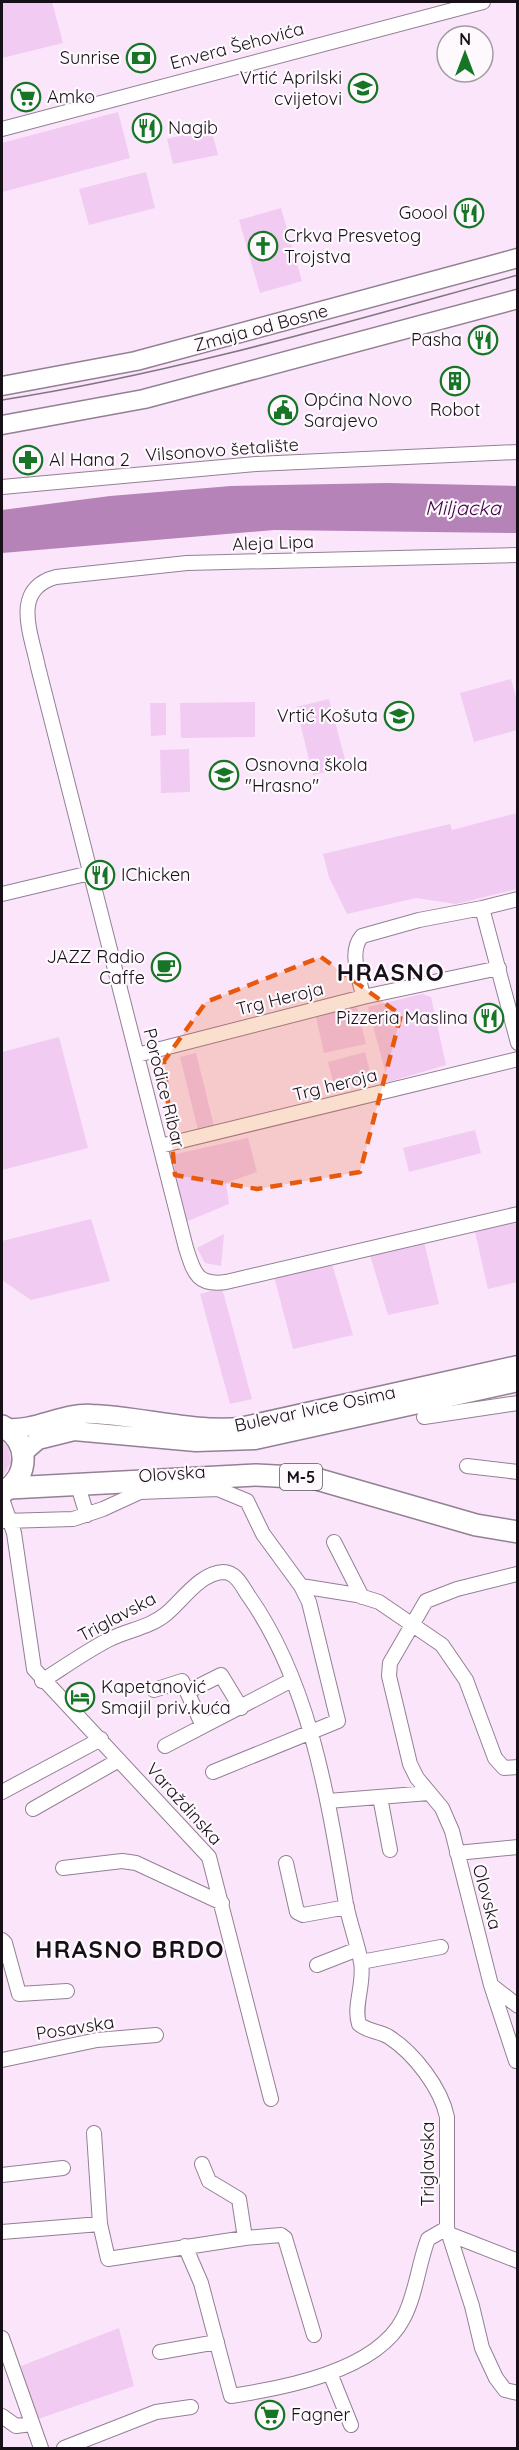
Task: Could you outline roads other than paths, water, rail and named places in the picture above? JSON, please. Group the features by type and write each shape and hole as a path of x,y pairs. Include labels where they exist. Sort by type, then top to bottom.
{"main road":[{"name":"Zmaja od Bosne","path":"2,386 136,362 518,258"},
{"path":"2,425 79,413 155,396 518,299"},
{"name":"Bulevar Ivice Osima","path":"4,1427 25,1427 57,1417 90,1414 193,1426 240,1427 518,1365"},
{"name":"Bulevar Ivice Osima","path":"23,1459 38,1440 74,1431 101,1431 196,1442 255,1440 518,1382"},
{"path":"4,1427 15,1435 23,1459 16,1481 4,1493"},
{"name":"M-5","path":"23,1459 41,1477 77,1483"},
{"name":"M-5","path":"4,1493 77,1483 256,1475 312,1478 476,1525 518,1532"}],"street":[{"name":"Envera Šehovića","path":"2,129 483,2"},
{"name":"Vilsonovo šetalište","path":"2,487 256,464 518,452"},
{"name":"Aleja Lipa","path":"34,588 41,581 56,577 187,563 518,555"},
{"name":"Porodice Ribar","path":"34,588 29,595 27,608 38,667 193,1269 204,1281 213,1283 518,1214"},
{"path":"2,894 90,873"},
{"path":"363,997 355,952 356,942 362,936 419,920 518,899"},
{"path":"482,908 518,1043"},
{"name":"Trg Heroja","path":"137,1055 363,997 499,968"},
{"name":"Trg heroja","path":"160,1146 518,1059"},
{"path":"424,1418 518,1403"},
{"path":"467,1466 518,1472"},
{"path":"77,1483 87,1515"},
{"name":"Olovska","path":"6,1521 63,1520 87,1515 140,1492 209,1488 239,1496 252,1507 262,1534 301,1586 309,1602 339,1716 338,1721 309,1731"},
{"path":"4,1493 6,1521 28,1644 34,1669 42,1681"},
{"path":"334,1542 362,1597"},
{"name":"Triglavska","path":"42,1681 106,1641 155,1622 208,1576 222,1572 235,1576 266,1621 292,1680 328,1801 347,1907 359,1956 362,1992 357,2012 359,2024 365,2029 383,2034 408,2051 444,2103 447,2117 448,2231 472,2306 482,2348 496,2378 505,2390 518,2392"},
{"name":"Olovska","path":"516,2061 513,2043 491,1985 446,1815 417,1778 410,1764 389,1676 390,1663 430,1598 517,1574"},
{"path":"301,1586 379,1602 442,1646 451,1655 478,1707 495,1758 504,1768 518,1767"},
{"path":"187,1692 221,1674 241,1707"},
{"path":"154,1690 179,1680 184,1683 203,1726"},
{"path":"165,1746 292,1680"},
{"name":"Varaždinska","path":"42,1681 101,1739 206,1851 222,1903 249,2020 272,2098"},
{"path":"213,1772 309,1731"},
{"path":"2,1792 101,1739"},
{"path":"33,1809 119,1760"},
{"path":"328,1801 429,1793"},
{"path":"380,1797 390,1850"},
{"name":"Olovska","path":"457,1853 518,1847"},
{"path":"63,1868 122,1861 136,1863 222,1903"},
{"path":"286,1863 297,1912 303,1915 347,1907"},
{"path":"2,1940 5,1943 19,1994 67,1991"},
{"path":"317,1965 359,1956 441,1947"},
{"path":"491,1985 518,2006"},
{"name":"Posavska","path":"2,2060 97,2040 156,2035"},
{"path":"94,2133 100,2223 108,2259 185,2246 277,2235 285,2238 314,2335"},
{"path":"202,2164 209,2181 239,2199 245,2238"},
{"path":"2,2175 63,2168"},
{"path":"2,2232 100,2223"},
{"path":"448,2231 518,2261"},
{"name":"Triglavska","path":"330,2373 358,2361 381,2346 403,2319 428,2239 448,2231"},
{"path":"185,2246 201,2283 231,2396 258,2392 330,2373 351,2425"},
{"path":"2,2338 41,2448"},
{"path":"160,2352 217,2342"},
{"path":"64,2448 156,2412 191,2407"},
{"path":"2,2416 16,2426 32,2424"}],"water":[{"name":"Miljacka","path":"387,483 517,486 517,533 274,530 2,553 2,510 110,496 231,486"}],"tram line":[{"path":"2,400 67,389 197,361 518,275"}],"place":[{"name":"Sunrise","path":"141,58"},
{"name":"Vrtić Aprilski cvijetovi","path":"363,88"},
{"name":"Amko","path":"26,97"},
{"name":"Nagib","path":"147,128"},
{"name":"Goool","path":"469,213"},
{"name":"Crkva Presvetog Trojstva","path":"263,246"},
{"name":"Pasha","path":"483,340"},
{"name":"Robot","path":"455,381"},
{"name":"Općina Novo Sarajevo","path":"283,410"},
{"name":"Al Hana 2","path":"28,460"},
{"name":"Vrtić Košuta","path":"399,716"},
{"name":"Osnovna škola \"Hrasno\"","path":"224,775"},
{"name":"IChicken","path":"100,875"},
{"name":"JAZZ Radio Caffe","path":"166,967"},
{"name":"Pizzeria Maslina","path":"489,1018"},
{"name":"Kapetanović Smajil priv.kuća","path":"80,1697"},
{"name":"Fagner","path":"270,2415"}],"district":[{"name":"HRASNO","path":"391,973"},
{"name":"HRASNO BRDO","path":"130,1950"}]}
